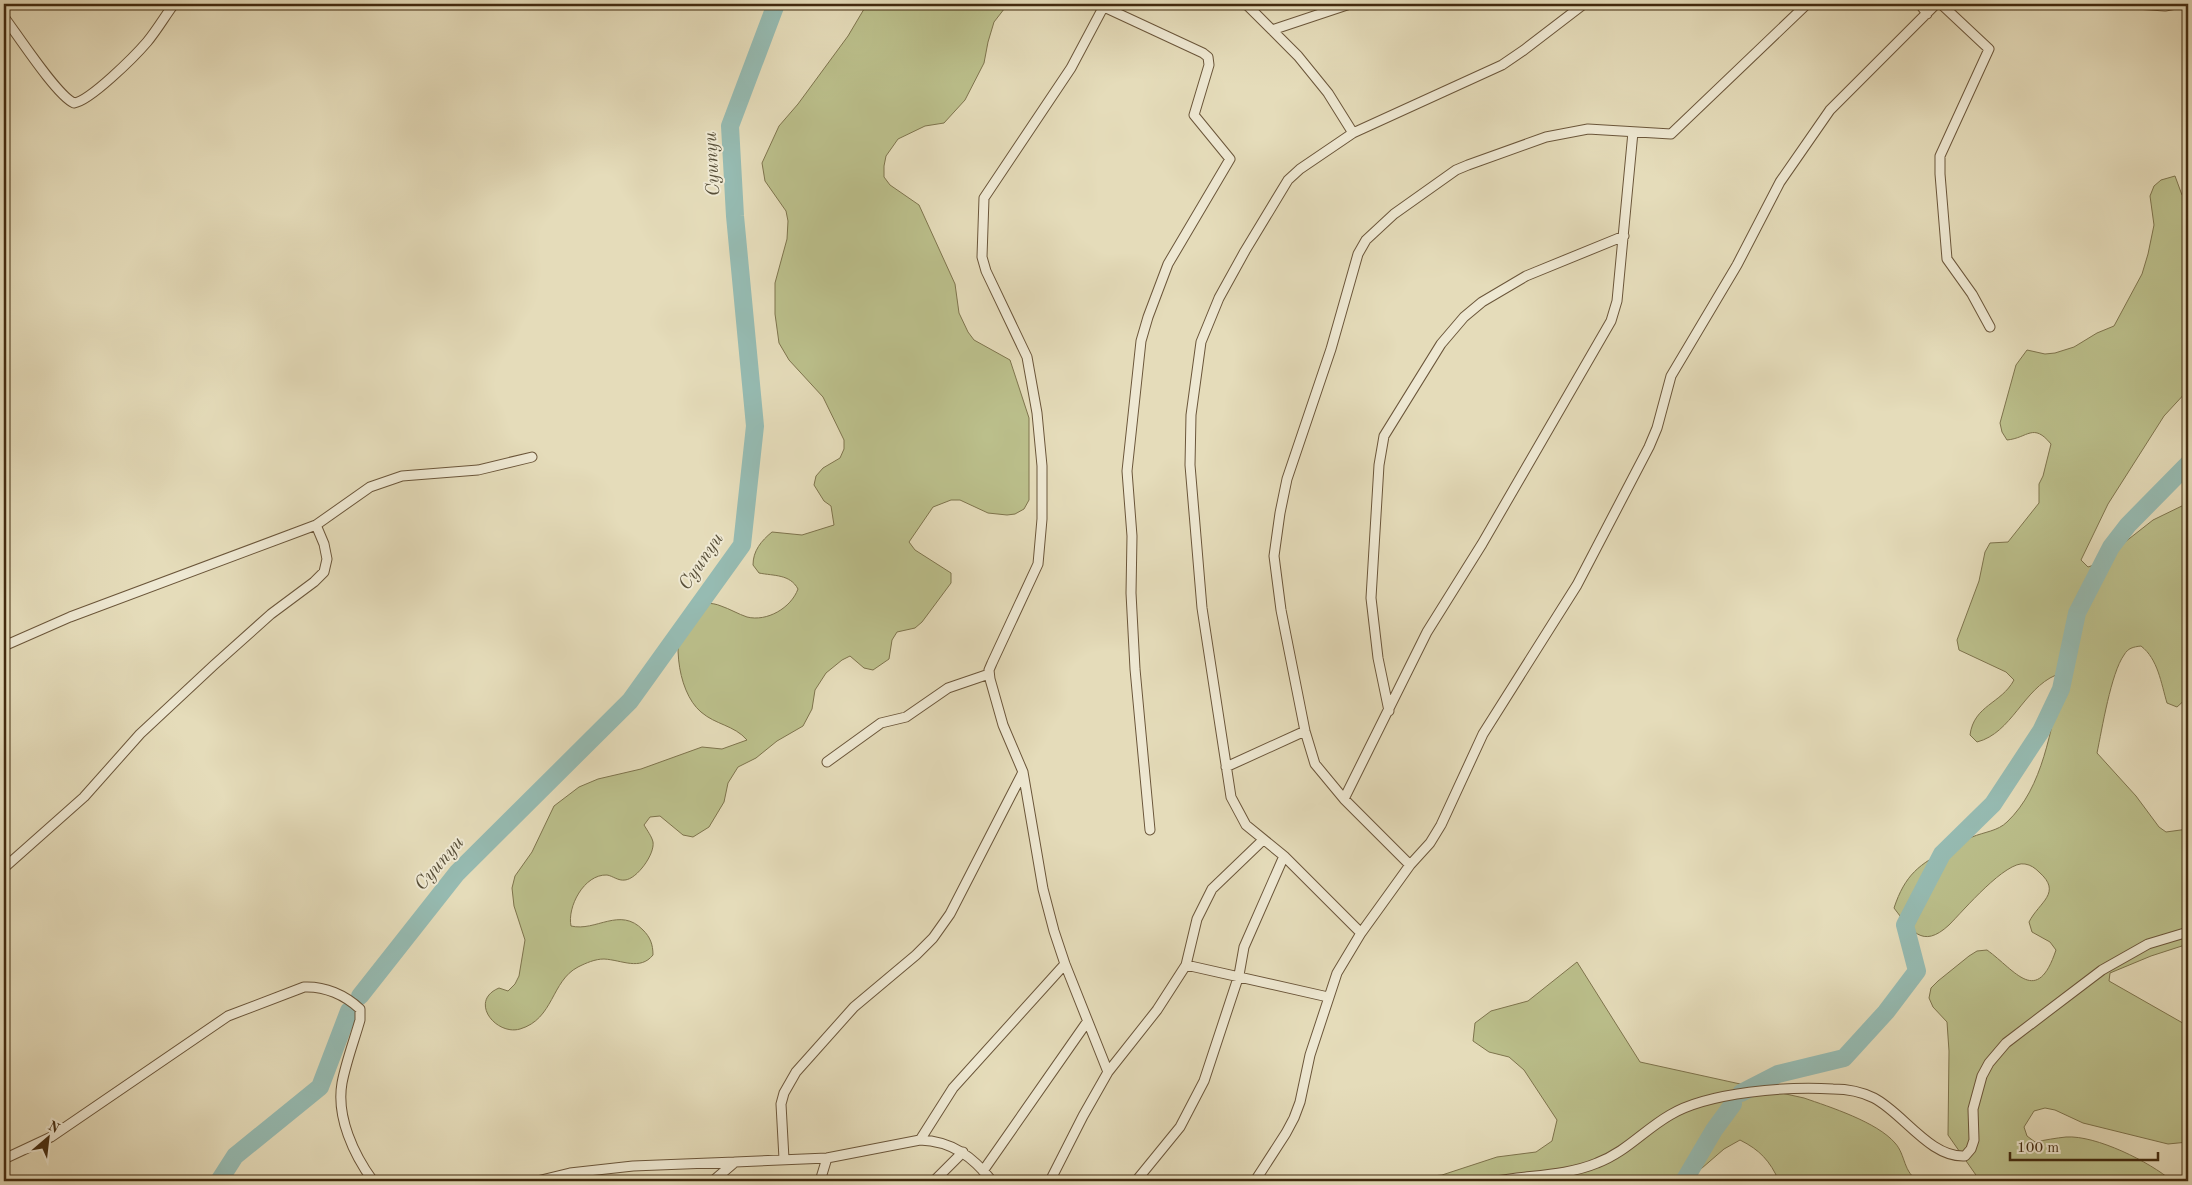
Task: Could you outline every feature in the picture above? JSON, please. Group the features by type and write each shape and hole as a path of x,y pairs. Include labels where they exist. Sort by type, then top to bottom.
{"street":[{"path":"4,17 66,100 74,103 88,97 128,61 146,42 174,4"},
{"path":"1246,4 1298,56 1328,92 1353,133"},
{"path":"1272,30 1350,4"},
{"path":"1361,933 1284,856 1246,825 1232,797 1202,608 1190,464 1191,415 1201,342 1220,298 1244,251 1288,180 1300,169 1353,133 1502,65 1584,4"},
{"path":"1410,865 1344,799 1315,764 1305,731 1281,610 1274,556 1287,479 1331,349 1356,259 1366,240 1394,214 1456,170 1468,164 1546,137 1588,129 1662,135 1671,134 1807,4"},
{"path":"1920,4 1927,14"},
{"path":"1255,1181 1294,1118 1328,997 1337,973 1361,933 1410,865 1430,843 1441,825 1483,734 1577,585 1649,447 1657,428 1671,376 1737,265 1780,182 1830,110 1936,4"},
{"path":"1940,4 1989,49 1940,156 1940,174 1947,259 1972,294 1990,327"},
{"path":"2136,4 2176,4"},
{"path":"1108,1072 1065,964 1043,889 1023,772 1003,725 989,674 992,663 1038,564 1042,519 1042,466 1037,414 1027,357 986,270 982,257 984,198 1072,68 1104,5 1208,57 1210,65 1194,115 1230,159 1168,264 1163,276 1144,330 1132,414 1127,471 1132,543 1131,594 1135,669 1150,830"},
{"path":"1344,799 1427,632 1482,544 1611,321 1617,301 1633,132"},
{"path":"1389,711 1378,658 1371,598 1379,465 1384,436 1441,344 1464,317 1482,302 1526,276 1624,236"},
{"path":"4,646 70,617 316,525 370,487 402,476 478,470 532,457"},
{"path":"4,866 84,797 140,734 214,665 271,614 314,582 324,572 327,559 324,544 316,525"},
{"path":"827,762 881,723 906,717 948,688 989,674"},
{"path":"1226,767 1305,731"},
{"path":"784,1159 781,1104 784,1093 796,1072 854,1006 916,955 933,938 950,914 1023,772"},
{"path":"1050,1181 1108,1072 1156,1010 1186,964 1197,919 1209,893 1263,840"},
{"path":"1136,1181 1180,1127 1191,1107 1210,1065 1239,975 1244,947 1284,856"},
{"path":"1496,1181 1574,1170 1597,1163 1624,1150 1670,1115 1692,1106 1737,1095 1796,1088 1860,1092 1875,1099 1933,1146 1954,1157 1964,1156 1971,1149 1974,1140 1973,1109 1982,1076 1988,1063 2006,1043 2102,970 2148,944 2188,932"},
{"path":"920,1140 953,1088 1065,964"},
{"path":"1186,964 1328,997"},
{"path":"4,1159 51,1137 228,1016 304,987 314,986 327,989 355,1004 360,1010 360,1020 342,1084 342,1098 347,1131 361,1163 373,1181"},
{"path":"983,1170 1087,1022"},
{"path":"537,1181 570,1173 633,1166 826,1158 920,1140 934,1140 963,1152 992,1181"},
{"path":"934,1181 963,1152"},
{"path":"820,1181 826,1158"},
{"path":"713,1181 735,1162"}],"green space":[{"path":"867,4 1008,4 994,22 984,63 965,100 944,123 925,126 898,139 886,156 884,177 890,185 919,205 955,284 959,313 968,332 974,340 1010,360 1029,418 1029,500 1024,509 1015,514 1007,515 988,513 960,500 951,500 933,507 909,542 915,550 951,573 951,583 922,622 915,628 897,632 892,640 889,659 873,670 864,668 850,656 842,660 826,673 815,690 812,709 803,726 777,741 756,758 738,767 728,783 724,802 709,827 693,837 683,835 660,816 650,817 644,825 653,842 653,847 640,871 630,879 625,880 607,875 599,876 591,880 579,893 570,918 571,926 590,926 608,921 626,920 643,930 652,944 653,955 648,960 637,964 604,959 594,960 578,967 562,981 540,1017 520,1029 511,1030 502,1027 489,1016 486,1009 486,1001 490,994 499,988 508,991 515,984 519,976 525,940 514,906 512,888 515,876 532,852 554,806 579,787 598,779 641,769 702,747 722,749 747,740 736,731 701,712 686,690 681,675 678,644 684,615 690,604 702,603 710,603 747,617 755,618 770,615 784,608 795,596 798,589 795,584 786,578 759,573 753,565 754,555 758,547 772,532 802,535 834,525 831,506 824,501 814,485 816,476 823,468 840,458 844,449 844,440 823,397 789,360 779,343 775,314 775,283 787,239 788,221 786,211 765,181 762,163 779,126 798,104 848,36"},
{"path":"2175,176 2182,195 2188,196 2188,390 2164,416 2108,504 2081,560 2088,567 2097,564 2153,520 2188,503 2188,697 2177,707 2167,703 2155,664 2147,651 2141,646 2129,649 2119,663 2115,675 2107,702 2097,753 2136,796 2159,827 2166,832 2188,829 2188,944 2151,956 2110,973 2109,981 2188,1026 2188,1142 2168,1144 2083,1123 2055,1110 2045,1108 2034,1111 2024,1127 2027,1136 2035,1142 2066,1137 2092,1140 2137,1158 2172,1181 1984,1181 1978,1178 1948,1135 1949,1051 1947,1022 1933,1007 1929,998 1931,988 1969,956 1977,951 1987,950 2025,979 2033,981 2041,977 2049,967 2056,950 2050,942 2032,932 2029,922 2047,897 2049,886 2046,879 2033,867 2025,864 2017,865 1996,878 1949,925 1931,936 1924,936 1912,930 1894,908 1908,879 1921,866 1938,854 2007,822 2030,792 2037,775 2049,738 2062,682 2056,675 2045,682 2035,690 1999,730 1977,742 1970,735 1977,717 2009,688 2014,680 2006,672 1959,650 1957,640 1979,581 1985,552 1990,543 2008,542 2039,503 2039,484 2043,476 2051,444 2045,437 2035,433 2007,440 2002,432 2000,423 2016,365 2027,350 2045,354 2055,353 2074,347 2097,333 2114,326 2142,274 2148,254 2154,225 2150,196 2154,186 2161,180"},
{"path":"1577,962 1640,1062 1804,1098 1852,1116 1887,1135 1899,1148 1907,1169 1919,1181 1779,1181 1764,1157 1740,1140 1724,1149 1687,1181 1383,1181 1442,1175 1497,1157 1536,1152 1552,1141 1557,1120 1524,1070 1509,1057 1489,1052 1473,1041 1475,1023 1491,1011 1528,1001"}],"waterway":[{"name":"Cyunyu","path":"360,996 457,873 630,701 742,545 755,426 735,216 730,126 776,4"},
{"path":"1741,1093 1778,1074 1844,1058 1886,1012 1917,971 1905,925 1942,854 1993,804 2041,731 2061,689 2077,613 2111,547 2128,525 2188,464"},
{"name":"Cyunyu","path":"219,1181 235,1156 320,1087 349,1011"},
{"path":"1684,1181 1714,1130 1733,1104"}]}
